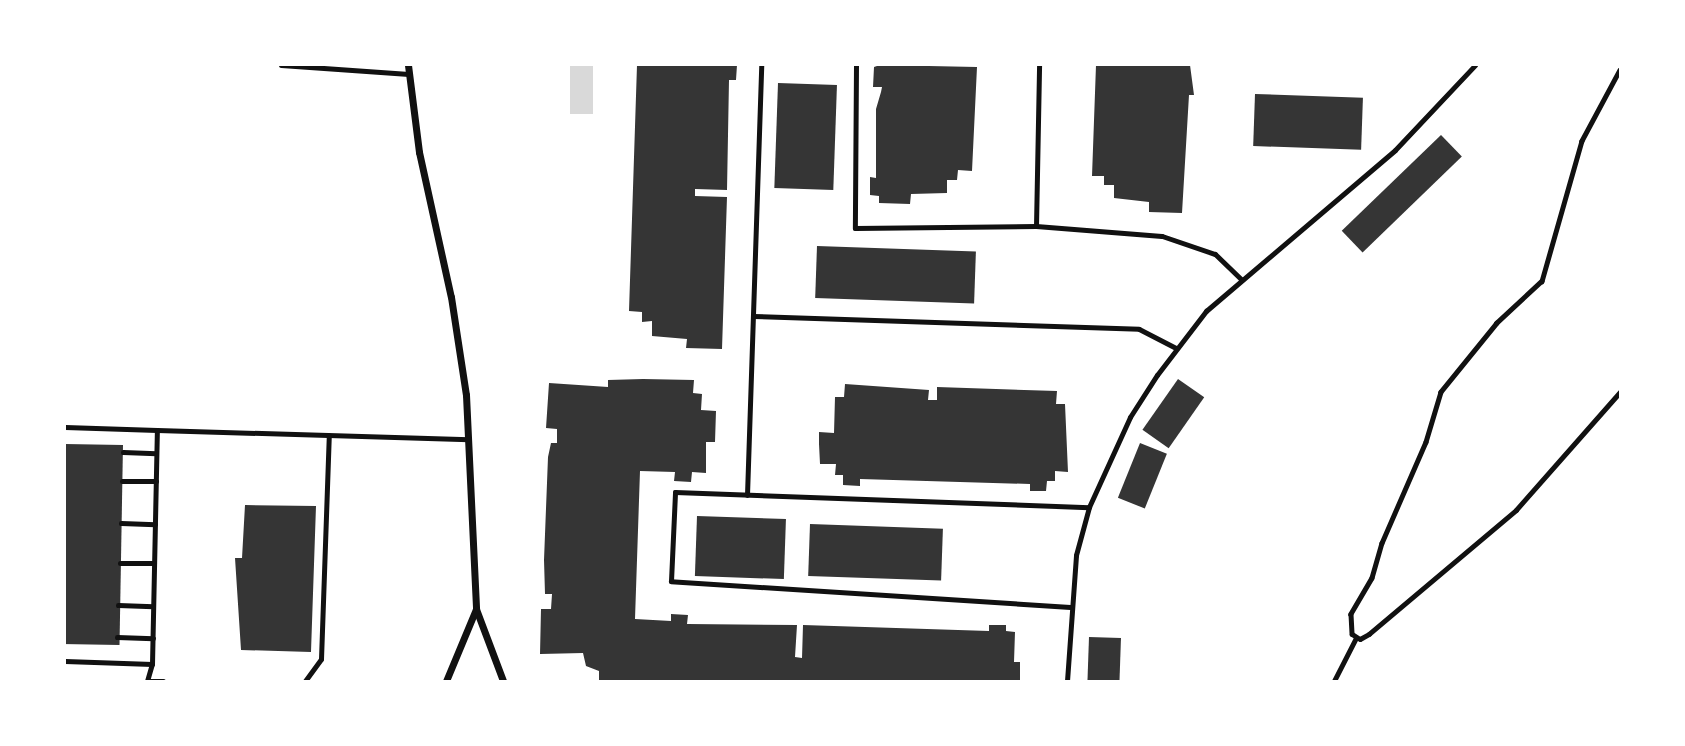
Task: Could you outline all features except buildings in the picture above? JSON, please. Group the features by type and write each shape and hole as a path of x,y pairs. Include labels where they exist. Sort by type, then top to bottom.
{"street":[{"path":"408,65 419,152 460,346 469,439 476,609 503,681"},
{"path":"446,681 476,609"}],"lane":[{"path":"281,65 409,74"},
{"path":"747,495 761,65"},
{"path":"856,65 855,228 1036,226 1162,236 1215,254 1241,279"},
{"path":"1036,226 1038,65"},
{"path":"1067,681 1070,607 1076,555 1089,507 1130,417 1176,348 1206,311 1395,150 1475,65"},
{"path":"753,316 1139,328 1176,348"},
{"path":"65,427 469,439"},
{"path":"157,430 153,638 148,681 163,681"},
{"path":"305,681 321,659 329,435"},
{"path":"123,452 156,453"},
{"path":"122,481 156,481"},
{"path":"1070,607 671,581 675,492 1089,507"},
{"path":"121,523 155,524"},
{"path":"120,563 154,563"},
{"path":"118,605 153,606"},
{"path":"117,636 153,638"},
{"path":"65,661 152,664"}],"path":[{"path":"1356,638 1350,629 1351,614 1372,578 1382,543 1426,442 1441,392 1497,323 1542,281 1582,141 1620,70"},
{"path":"1334,681 1356,638 1369,634 1409,603 1516,510 1620,392"}],"shaded area":[{"path":"570,65 593,65 593,114 570,114"}]}
